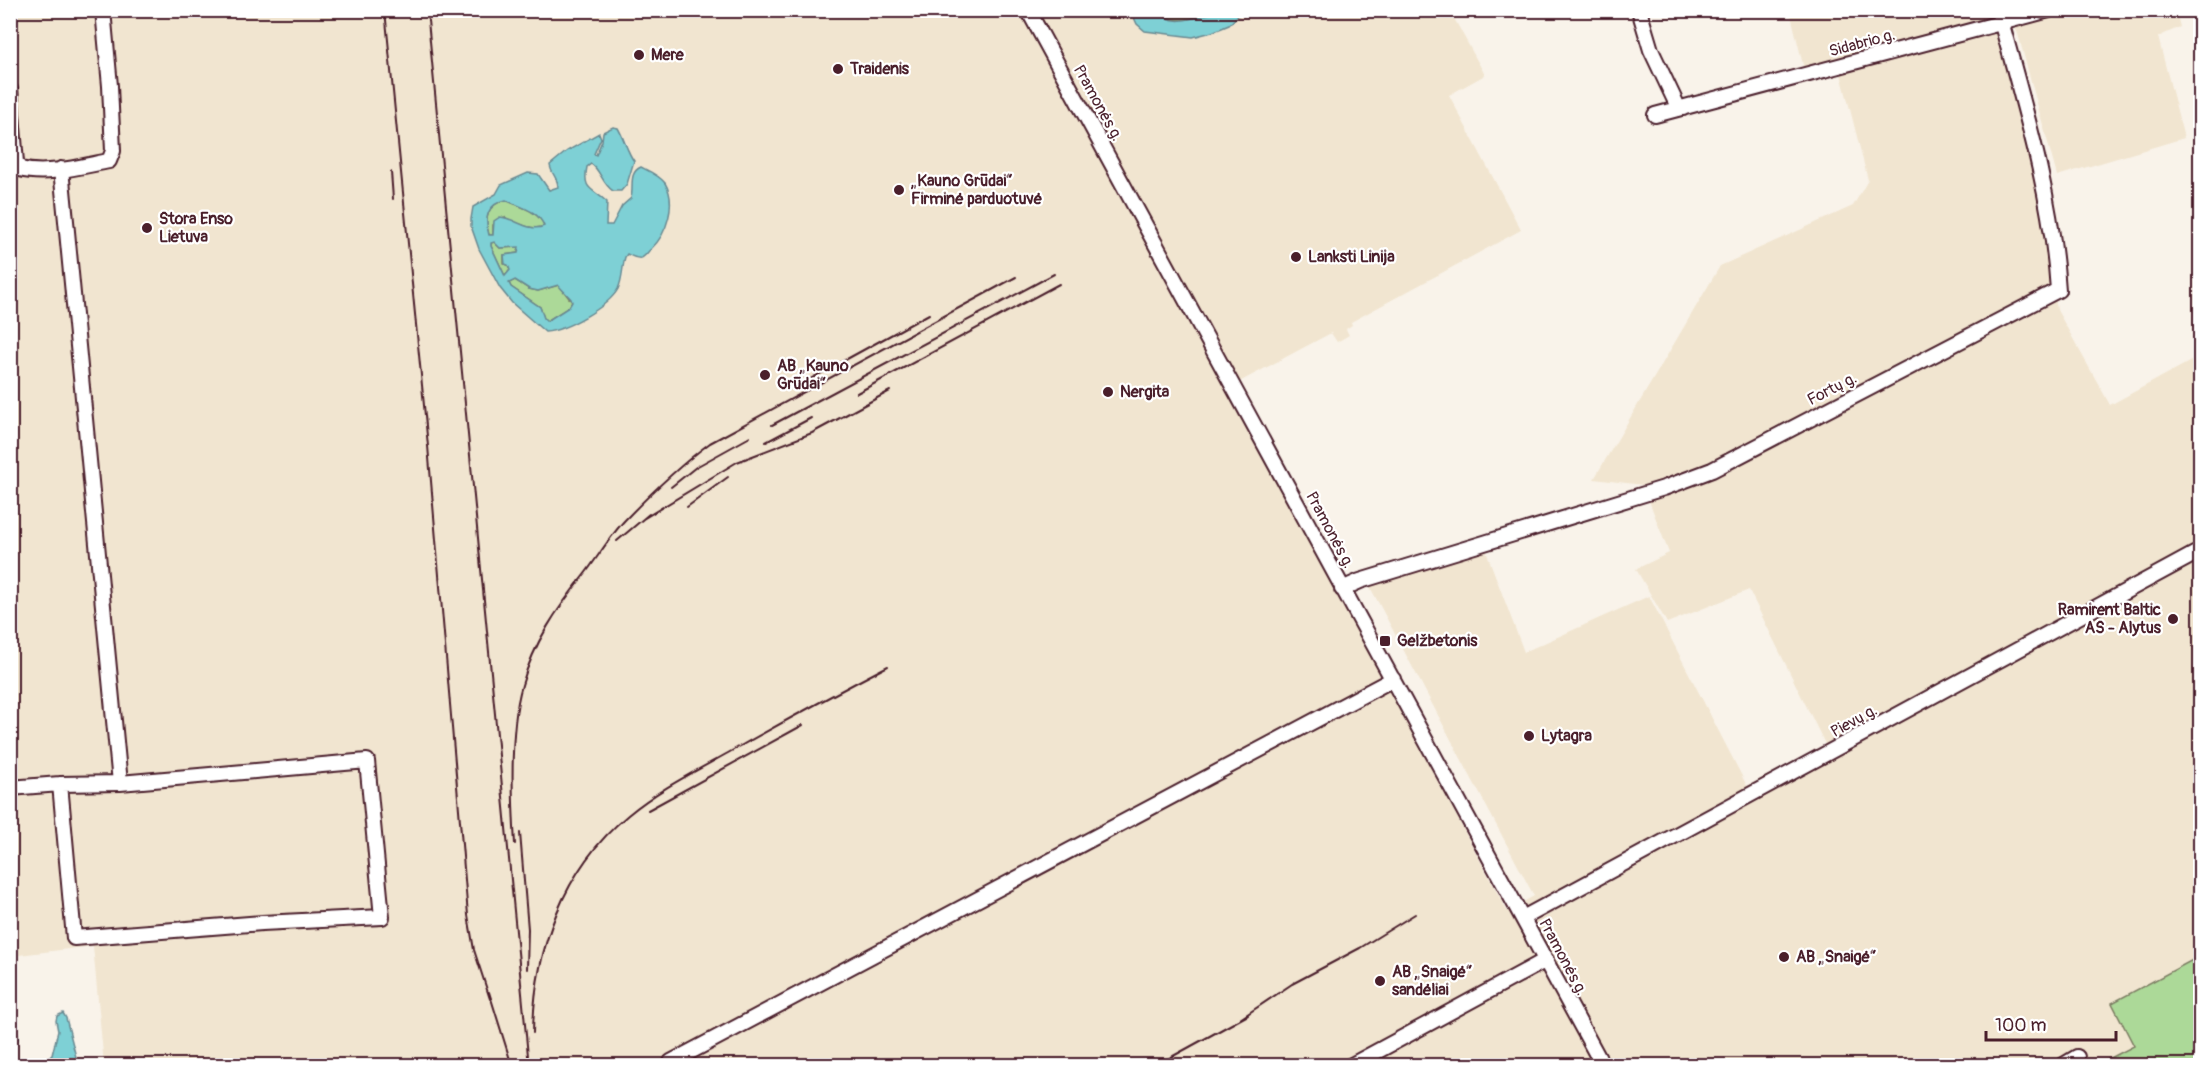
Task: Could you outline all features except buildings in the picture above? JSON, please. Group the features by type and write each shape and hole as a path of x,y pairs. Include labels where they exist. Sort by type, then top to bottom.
{"street":[{"path":"10,89 16,163 20,169 30,172 109,161 113,151 103,10"},
{"name":"Pramonės g.","path":"1028,10 1603,1065"},
{"path":"1638,10 1662,75 1678,107 1683,108"},
{"name":"Sidabrio g.","path":"1655,115 1999,17 2049,10"},
{"name":"Fortų g.","path":"1342,589 1360,581 1664,488 1712,470 2058,290 2057,265 2040,169 1999,17"},
{"path":"61,169 120,783"},
{"name":"Pievų g.","path":"1523,918 2200,551"},
{"path":"671,1062 1393,679"},
{"path":"10,788 60,784 120,783 367,761 382,917 262,923 74,938 60,784"},
{"path":"1350,1065 1546,960"},
{"path":"2062,1065 2077,1058"}],"shaded area":[{"path":"10,11 1450,11 1485,75 1449,95 1521,230 1351,322 1352,325 1346,329 1349,335 1337,342 1331,333 1228,388 1507,911 1534,896 1369,585 1486,551 1524,652 1649,596 1747,786 1826,746 1749,590 1667,623 1636,569 1669,553 1643,485 1594,479 1720,266 1853,206 1868,180 1840,70 1997,29 2038,192 2057,310 2110,405 2200,356 2200,956 2112,1003 2134,1046 2097,1065 104,1065 93,946 11,956","holes":["618,128 628,145 634,164 627,184 591,164 587,167 585,182 590,189 603,198 605,222 610,226 622,206 631,198 632,182 642,167 662,179 668,215 664,231 633,257 627,254 623,277 610,299 577,321 544,332 524,314 490,271 471,226 487,198 496,194 502,185 533,173 541,176 549,190 555,188 558,185 552,174 601,138 594,154 596,155 603,132"]},
{"path":"1790,11 2176,11 2180,27 2158,37 2184,138 2057,176 2018,34 2009,14 1804,69"}],"green space":[{"path":"1159,11 1219,11 1188,20 1179,20 1164,16"},
{"path":"506,200 538,216 545,226 530,227 504,217 493,225 493,235 489,235 488,213 495,205"},
{"path":"494,242 500,248 519,247 518,253 504,255 504,264 508,265 510,270 505,276 491,246"},
{"path":"515,280 529,289 538,291 559,285 572,302 569,307 547,321 540,307 511,287 509,283"},
{"path":"2200,956 2200,1065 2097,1065 2134,1046 2112,1003"}],"water":[{"path":"1221,10 1242,11 1229,25 1193,37 1145,31 1137,24 1131,11 1159,11 1171,20 1187,20"},
{"path":"613,127 618,128 634,161 627,184 621,191 613,191 609,188 591,164 587,167 587,185 607,202 606,225 612,225 622,206 631,198 633,176 641,167 665,183 670,200 666,227 657,243 644,256 637,258 627,254 618,289 605,303 574,323 545,332 512,303 500,288 479,249 471,226 473,207 496,194 501,185 528,173 538,174 549,190 558,187 550,165 567,151 599,133 601,138 594,154 596,155 603,132","holes":["506,200 538,216 544,226 533,228 500,217 494,221 493,235 489,235 488,213 495,205","494,242 500,248 519,247 518,253 504,255 505,264 510,270 505,276 491,243","515,280 529,289 538,291 558,285 572,302 569,307 547,321 540,307 511,287 509,283"]},
{"path":"63,1013 78,1065 41,1065 52,1055 58,1031 57,1016"},
{"path":"11,1022 18,1037 11,1053"}],"railway":[{"path":"385,10 428,446 468,915 474,950 490,999"},
{"path":"427,10 529,1066"},
{"path":"391,172 393,199"},
{"path":"772,425 1054,274"},
{"path":"515,844 512,785 513,743 518,703 527,669 556,613 625,520 666,480 710,443 1016,277"},
{"path":"857,393 1059,284"},
{"path":"805,382 929,314"},
{"path":"643,519 737,462 812,433 890,391"},
{"path":"766,442 811,418"},
{"path":"671,487 696,467 750,437"},
{"path":"687,507 728,477"},
{"path":"617,541 649,514"},
{"path":"533,1033 539,972 556,913 586,860 605,837 628,815 652,797 888,666"},
{"path":"648,810 803,725"},
{"path":"520,833 528,929 527,969"},
{"path":"1240,1019 1292,984 1360,948 1415,914"},
{"path":"489,992 512,1066"},
{"path":"1155,1066 1248,1015"}],"place":[{"name":"Mere","path":"639,55"},
{"name":"Traidenis","path":"838,69"},
{"name":"„Kauno Grūdai“ Firminė parduotuvė","path":"899,190"},
{"name":"Stora Enso Lietuva","path":"147,228"},
{"name":"Lanksti Linija","path":"1296,257"},
{"name":"AB „Kauno Grūdai“","path":"765,375"},
{"name":"Nergita","path":"1108,392"},
{"name":"Ramirent Baltic AS - Alytus","path":"2173,619"},
{"name":"Gelžbetonis","path":"1385,641"},
{"name":"Lytagra","path":"1529,736"},
{"name":"AB „Snaigė“","path":"1784,957"},
{"name":"AB „Snaigė“ sandėliai","path":"1380,981"}]}
